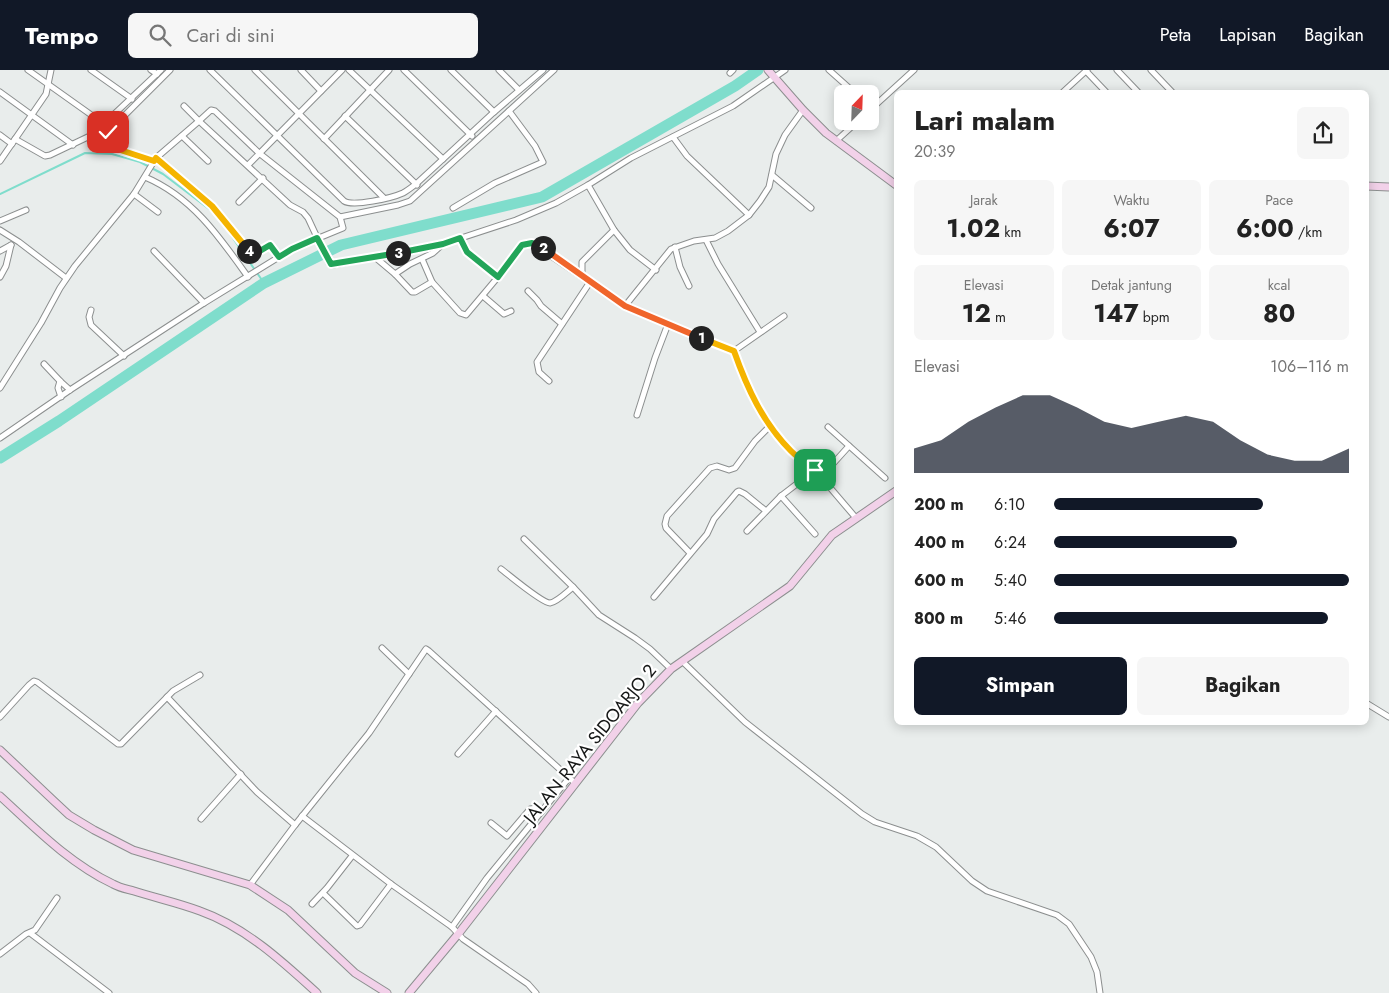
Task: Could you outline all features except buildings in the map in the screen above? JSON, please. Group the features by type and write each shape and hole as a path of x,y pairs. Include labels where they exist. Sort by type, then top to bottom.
{"street":[{"path":"28,70 104,124"},
{"path":"0,161 46,94 50,70"},
{"path":"91,70 132,99"},
{"path":"151,70 159,72"},
{"path":"170,70 104,136 101,142 106,146 154,160 212,206 252,255 270,245 279,257"},
{"path":"210,70 217,72 349,204 353,214"},
{"path":"255,70 384,198"},
{"path":"300,70 322,90"},
{"path":"248,165 342,70"},
{"path":"349,70 443,159"},
{"path":"324,139 389,70"},
{"path":"404,70 477,139"},
{"path":"451,70 494,112"},
{"path":"499,70 519,90"},
{"path":"349,204 402,193 416,184 519,90 545,72 554,70"},
{"path":"184,106 290,205 306,215 329,263 332,264 376,258 443,244 516,220 556,203 588,186 631,158 733,106 772,74 785,70"},
{"path":"829,70 846,85"},
{"path":"879,101 914,70"},
{"path":"1065,90 1086,70 1104,90"},
{"path":"1117,70 1136,90"},
{"path":"1151,70 1170,90"},
{"path":"0,135 45,156 50,155 92,135 159,72"},
{"path":"340,216 406,203 508,111 545,72"},
{"path":"772,74 803,110 836,141 894,184"},
{"path":"0,92 73,145"},
{"path":"0,388 42,323 66,278 134,194 154,160 211,110 214,110 259,153 340,216 343,228 292,249 204,303 0,438"},
{"path":"625,306 673,248 694,241 715,238 749,215 769,187 776,154 785,134 803,110"},
{"path":"454,208 495,183 543,162 535,146 508,111"},
{"path":"345,116 421,190"},
{"path":"836,141 848,130"},
{"path":"182,136 208,161"},
{"path":"674,137 688,156 749,215"},
{"path":"772,175 811,208"},
{"path":"146,176 169,188 202,217 250,276"},
{"path":"239,202 262,178"},
{"path":"588,186 614,230 630,250 656,270"},
{"path":"1369,186 1389,187"},
{"path":"134,194 158,212"},
{"path":"0,221 26,210"},
{"path":"0,230 66,278"},
{"path":"580,275 582,272 582,262 614,230"},
{"path":"460,238 467,252 498,277"},
{"path":"706,240 718,264 760,332"},
{"path":"0,251 19,242"},
{"path":"422,259 432,282 462,314 468,313 483,296 522,245 532,243 538,245 625,306 734,351 746,384 770,426 791,451 815,470 854,515"},
{"path":"395,274 436,251 443,244"},
{"path":"0,277 6,266 11,245"},
{"path":"673,248 689,286"},
{"path":"154,251 204,303"},
{"path":"376,258 411,291 414,292 432,282"},
{"path":"549,382 539,372 537,362 590,282"},
{"path":"528,291 541,306 562,324"},
{"path":"483,296 504,314 511,311"},
{"path":"91,310 88,317 91,325 124,356"},
{"path":"734,351 784,316"},
{"path":"637,415 668,324"},
{"path":"44,364 70,390"},
{"path":"60,381 58,388 61,397"},
{"path":"690,553 666,528 667,516 710,468 717,466 729,470 735,468 755,441 770,426"},
{"path":"828,427 885,478"},
{"path":"821,477 849,446"},
{"path":"747,531 781,496 815,470"},
{"path":"654,597 707,534 714,519 737,492 745,494 766,511"},
{"name":"JALAN RAYA SIDOARJO 2","path":"409,993 455,930 572,780 670,669 683,662 790,586 832,535 854,515 894,492"},
{"path":"781,496 815,534"},
{"path":"524,539 574,587 599,615 650,649 670,669"},
{"path":"501,569 548,602 554,602 574,587"},
{"path":"382,648 409,674"},
{"path":"250,885 302,816 369,733 423,652 427,650 572,780 541,812 487,878 455,930"},
{"path":"683,662 745,722 862,814 875,822 917,836 930,844 972,881 987,891 1057,915 1069,924 1092,957 1097,972 1100,993"},
{"path":"0,717 34,681 118,744 121,744 167,697 180,686 200,675"},
{"path":"167,697 257,792 295,825"},
{"path":"1369,705 1389,717"},
{"path":"458,754 496,711"},
{"path":"0,750 69,814 94,830 133,850 250,885 288,910 355,973 387,993"},
{"path":"201,819 241,774"},
{"path":"0,796 50,842 83,867 114,885 200,911 223,922 247,935 283,962 317,993"},
{"path":"491,824 506,836 530,809 537,808 541,812"},
{"path":"302,816 352,856 455,930 463,939 528,984 536,993"},
{"path":"312,904 352,856"},
{"path":"323,893 357,926 391,884"},
{"path":"0,954 37,928 57,898"},
{"path":"30,933 109,993"}],"waterway":[{"path":"0,458 59,421 264,283 341,245 542,197 735,86 758,70"},
{"path":"0,194 85,153 112,154 140,162 163,174 217,215 264,283"}],"route":[{"path":"108,132 101,139 102,144 154,161 156,158 212,206 253,255 270,245 279,257 317,238 329,263 332,264 376,258 443,244 460,238 467,252 498,277 522,245 532,243 538,245 625,306 734,351 746,384 761,413 791,451 815,470"}]}
